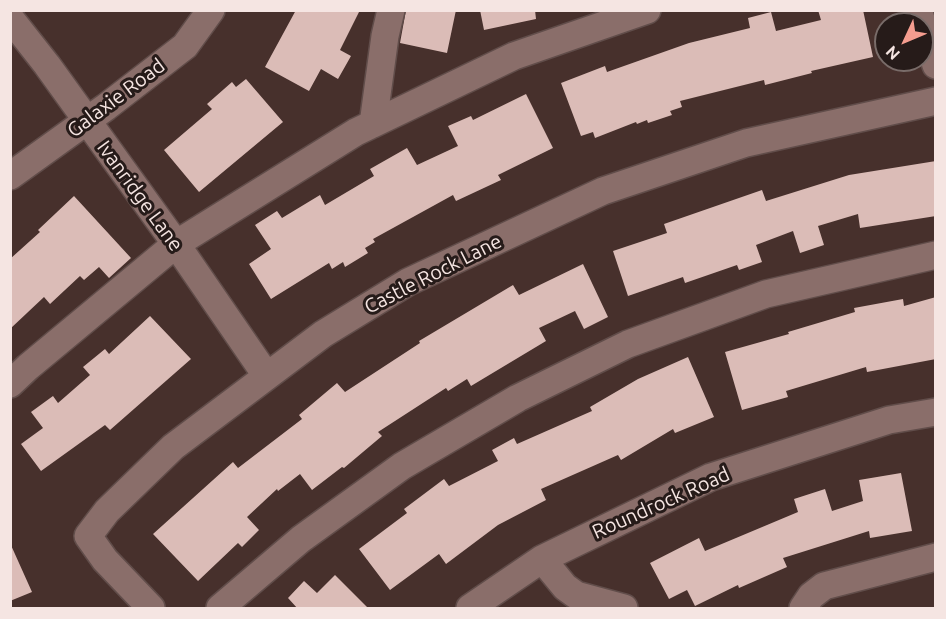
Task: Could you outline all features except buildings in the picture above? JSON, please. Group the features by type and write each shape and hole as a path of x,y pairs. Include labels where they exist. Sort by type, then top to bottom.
{"street":[{"name":"Galaxie Road","path":"10,176 86,122 185,46 211,10"},
{"path":"373,124 390,10"},
{"path":"10,384 176,244 356,132 514,56 646,10"},
{"path":"918,10 936,65"},
{"name":"Ivanridge Lane","path":"10,18 47,65 176,244 266,375"},
{"name":"Castle Rock Lane","path":"151,609 105,561 88,536 106,511 172,447 323,334 408,282 603,191 746,143 936,101"},
{"path":"220,609 301,539 402,466 518,398 628,344 765,294 936,255"},
{"name":"Roundrock Road","path":"470,609 542,559 711,477 889,420 936,412"},
{"path":"803,609 811,596 824,586 936,557"},
{"path":"542,559 565,587 576,594 624,609"}]}
